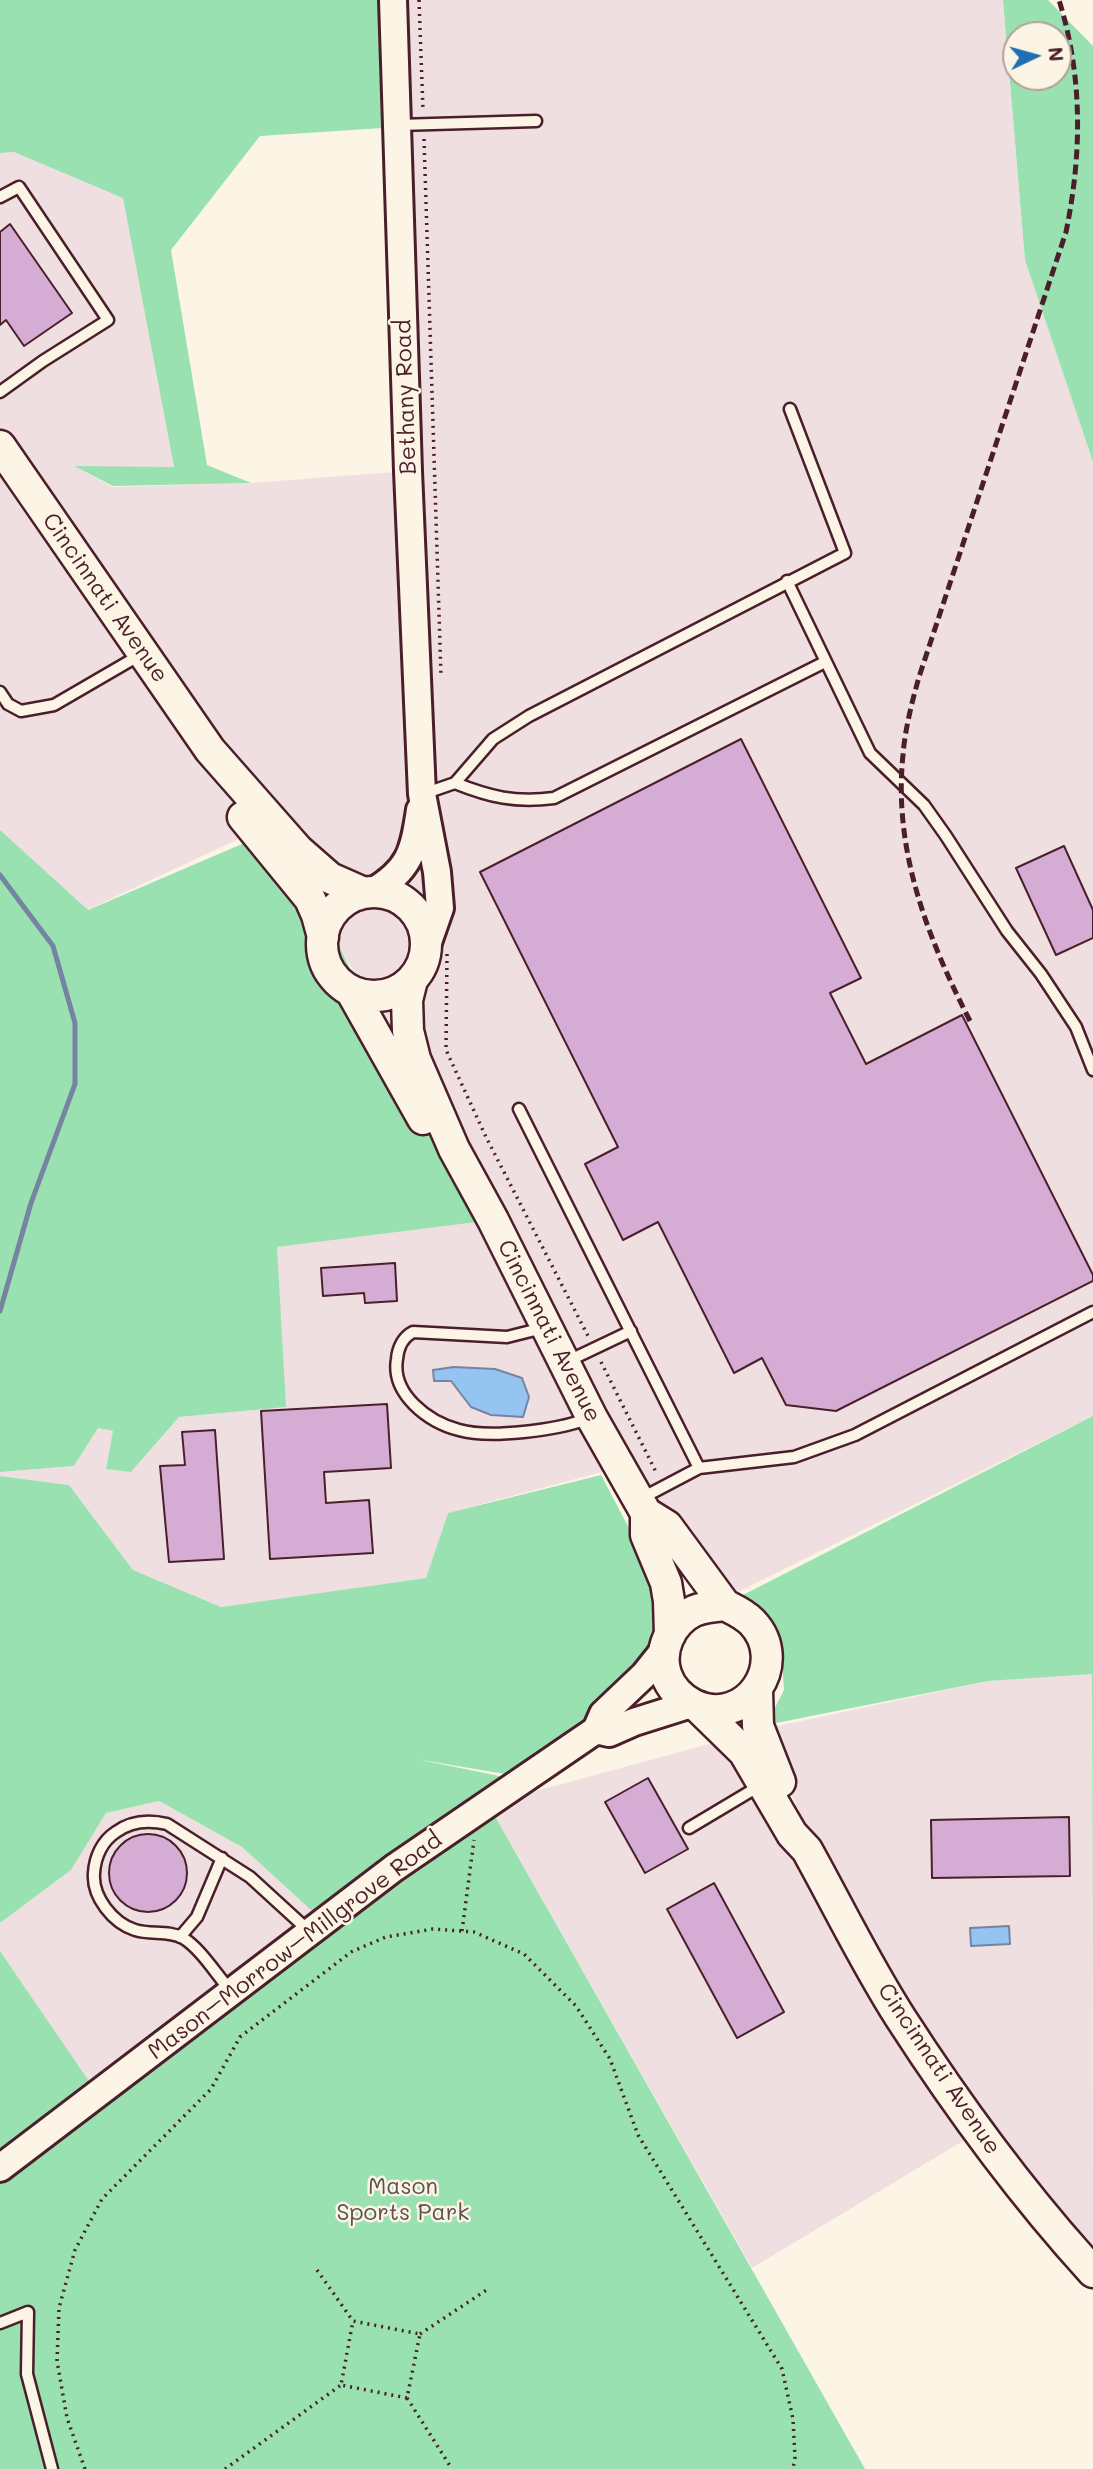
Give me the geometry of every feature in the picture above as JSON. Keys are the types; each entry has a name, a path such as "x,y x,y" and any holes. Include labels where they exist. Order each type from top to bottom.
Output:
{"main road":[{"name":"Bethany Road","path":"393,0 410,124 408,471 422,794 437,872 440,908 437,946"},
{"name":"Cincinnati Avenue","path":"0,446 210,750 298,850 330,878 368,892"},
{"name":"Cincinnati Avenue","path":"210,750 210,766 244,818 310,899 323,937"},
{"name":"Bethany Road","path":"368,892 392,880 408,861 416,837 422,794"},
{"path":"368,892 388,894 404,901 416,912 437,946 412,980 401,990 384,996 366,996 351,991 335,979 326,964 322,947 330,915 341,903 368,892"},
{"name":"Cincinnati Avenue","path":"412,980 407,1000 408,1031 415,1059 454,1149 592,1418 725,1605"},
{"name":"Cincinnati Avenue","path":"351,991 423,1120 454,1149"},
{"name":"Cincinnati Avenue","path":"650,1500 646,1535 666,1583 669,1601 667,1642"},
{"path":"725,1605 751,1621 764,1642 766,1667 757,1690 748,1699 725,1709 713,1710 694,1705 671,1686 666,1675 667,1642 683,1618 693,1611 725,1605"},
{"name":"Mason–Morrow–Millgrove Road","path":"0,2168 394,1868 596,1730 603,1714 644,1675 667,1642"},
{"name":"Cincinnati Avenue","path":"757,1690 758,1726 772,1766 803,1828 807,1850"},
{"name":"Cincinnati Avenue","path":"694,1705 744,1752 792,1834 807,1850 899,2015 962,2110 1093,2272"},
{"name":"Mason–Morrow–Millgrove Road","path":"596,1730 609,1733 634,1722 694,1705"}],"lane":[{"path":"410,124 536,121"},
{"path":"0,197 19,187 108,320 0,392"},
{"path":"422,794 455,783 493,739 529,716 845,553 790,409"},
{"path":"787,581 870,753 924,805 946,836 1007,931 1041,974 1076,1027 1093,1070"},
{"path":"0,692 8,704 21,711 54,705 143,653"},
{"path":"455,783 489,797 528,802 554,798 825,662"},
{"path":"519,1109 699,1468"},
{"path":"650,1500 699,1468 794,1457 855,1435 1093,1312"},
{"path":"546,1326 507,1338 413,1332 404,1339 398,1352 398,1381 415,1405 442,1424 460,1431 530,1432 567,1426 592,1418"},
{"path":"564,1362 631,1331"},
{"path":"689,1828 764,1783"},
{"path":"231,1991 194,1946 180,1937 136,1931 119,1922 106,1910 96,1890 93,1876 97,1857 115,1832 128,1825 154,1821 167,1824 250,1877 310,1931"},
{"path":"180,1937 197,1917 222,1858"},
{"path":"0,2323 28,2312 27,2374 52,2469"}],"path":[{"path":"419,0 410,124 442,688"},
{"path":"437,946 446,1050 486,1137 594,1349 650,1500"},
{"path":"462,1931 475,1835"},
{"path":"85,2469 66,2418 57,2361 60,2308 75,2250 102,2199 211,2090 240,2037 351,1952 386,1937 433,1929 474,1932 524,1954 576,2006 610,2059 638,2135 782,2369 793,2419 793,2469"},
{"path":"317,2270 354,2321 420,2334 488,2289"},
{"path":"225,2469 341,2385 354,2321"},
{"path":"420,2334 407,2398 452,2469"},
{"path":"341,2385 407,2398"}],"shaded area":[{"path":"394,0 1003,0 1002,91 1011,91 1025,260 1093,462 1093,1416 728,1597 654,1496 635,1464 595,1421 621,1467 448,1513 426,1578 221,1607 133,1570 69,1485 0,1476 0,1472 74,1466 98,1428 113,1431 131,1472 179,1417 285,1407 276,1247 492,1220 386,1021 262,828 87,910 0,830 0,153 14,152 123,197 174,468 76,467 113,487 251,483 408,471"},
{"path":"1092,1673 1093,2272 978,2132 752,2268 488,1804 720,1741 773,1811 794,1859 856,1942 763,1729 988,1681"},
{"path":"159,1801 242,1847 323,1921 97,2094 0,1951 0,1923 71,1870 106,1813"}],"green space":[{"path":"0,0 394,0 398,127 260,136 171,250 207,465 251,483 113,486 74,466 174,467 123,198 14,152 0,153"},
{"path":"1003,0 1048,0 1069,21 1005,21"},
{"path":"1072,25 1093,46 1093,462 1025,260 1011,91 1072,91"},
{"path":"0,830 88,910 263,835 334,930 338,944 376,1021 493,1220 277,1247 286,1407 179,1417 131,1472 106,1469 113,1431 98,1428 74,1466 0,1472"},
{"path":"1093,1416 1093,2027 1092,1674 988,1681 766,1725 784,1690 782,1661 773,1633 743,1595"},
{"name":"Mason Sports Park","path":"601,1475 651,1570 660,1605 655,1636 645,1659 588,1726 505,1774 416,1759 504,1777 488,1804 865,2469 0,2469 0,1951 97,2093 323,1921 242,1847 159,1801 106,1813 71,1870 0,1923 0,1476 69,1485 133,1570 221,1607 426,1578 448,1513"}],"water":[{"path":"454,1367 495,1369 522,1378 529,1397 523,1417 491,1415 471,1407 451,1381 434,1381 433,1370"},
{"path":"1009,1926 1010,1944 971,1946 970,1928"}],"building":[{"path":"10,224 72,313 24,346 6,320 0,325 0,232"},
{"path":"741,739 861,978 830,993 866,1064 962,1015 1093,1275 1093,1281 836,1411 786,1405 762,1358 734,1373 658,1222 623,1240 585,1164 618,1147 480,872"},
{"path":"1064,846 1093,910 1093,938 1056,955 1016,868"},
{"path":"395,1263 397,1301 365,1303 364,1293 323,1296 321,1268"},
{"path":"387,1404 391,1468 324,1472 326,1503 369,1500 373,1553 270,1559 261,1411"},
{"path":"215,1430 224,1559 169,1562 160,1466 185,1465 182,1432"},
{"path":"648,1778 688,1849 645,1873 605,1802"},
{"path":"1069,1817 1070,1876 932,1878 931,1820"},
{"path":"148,1834 163,1837 176,1845 184,1858 187,1873 184,1888 176,1901 163,1909 148,1912 133,1909 120,1901 112,1888 109,1873 112,1858 120,1845 133,1837"},
{"path":"714,1883 784,2012 737,2038 667,1909"}],"waterway":[{"path":"0,875 53,946 75,1023 75,1084 31,1203 0,1311"}],"railway":[{"path":"970,1021 940,958 917,893 903,825 903,755 907,725 919,677 1066,232 1075,174 1078,116 1072,58 1059,0"}]}
